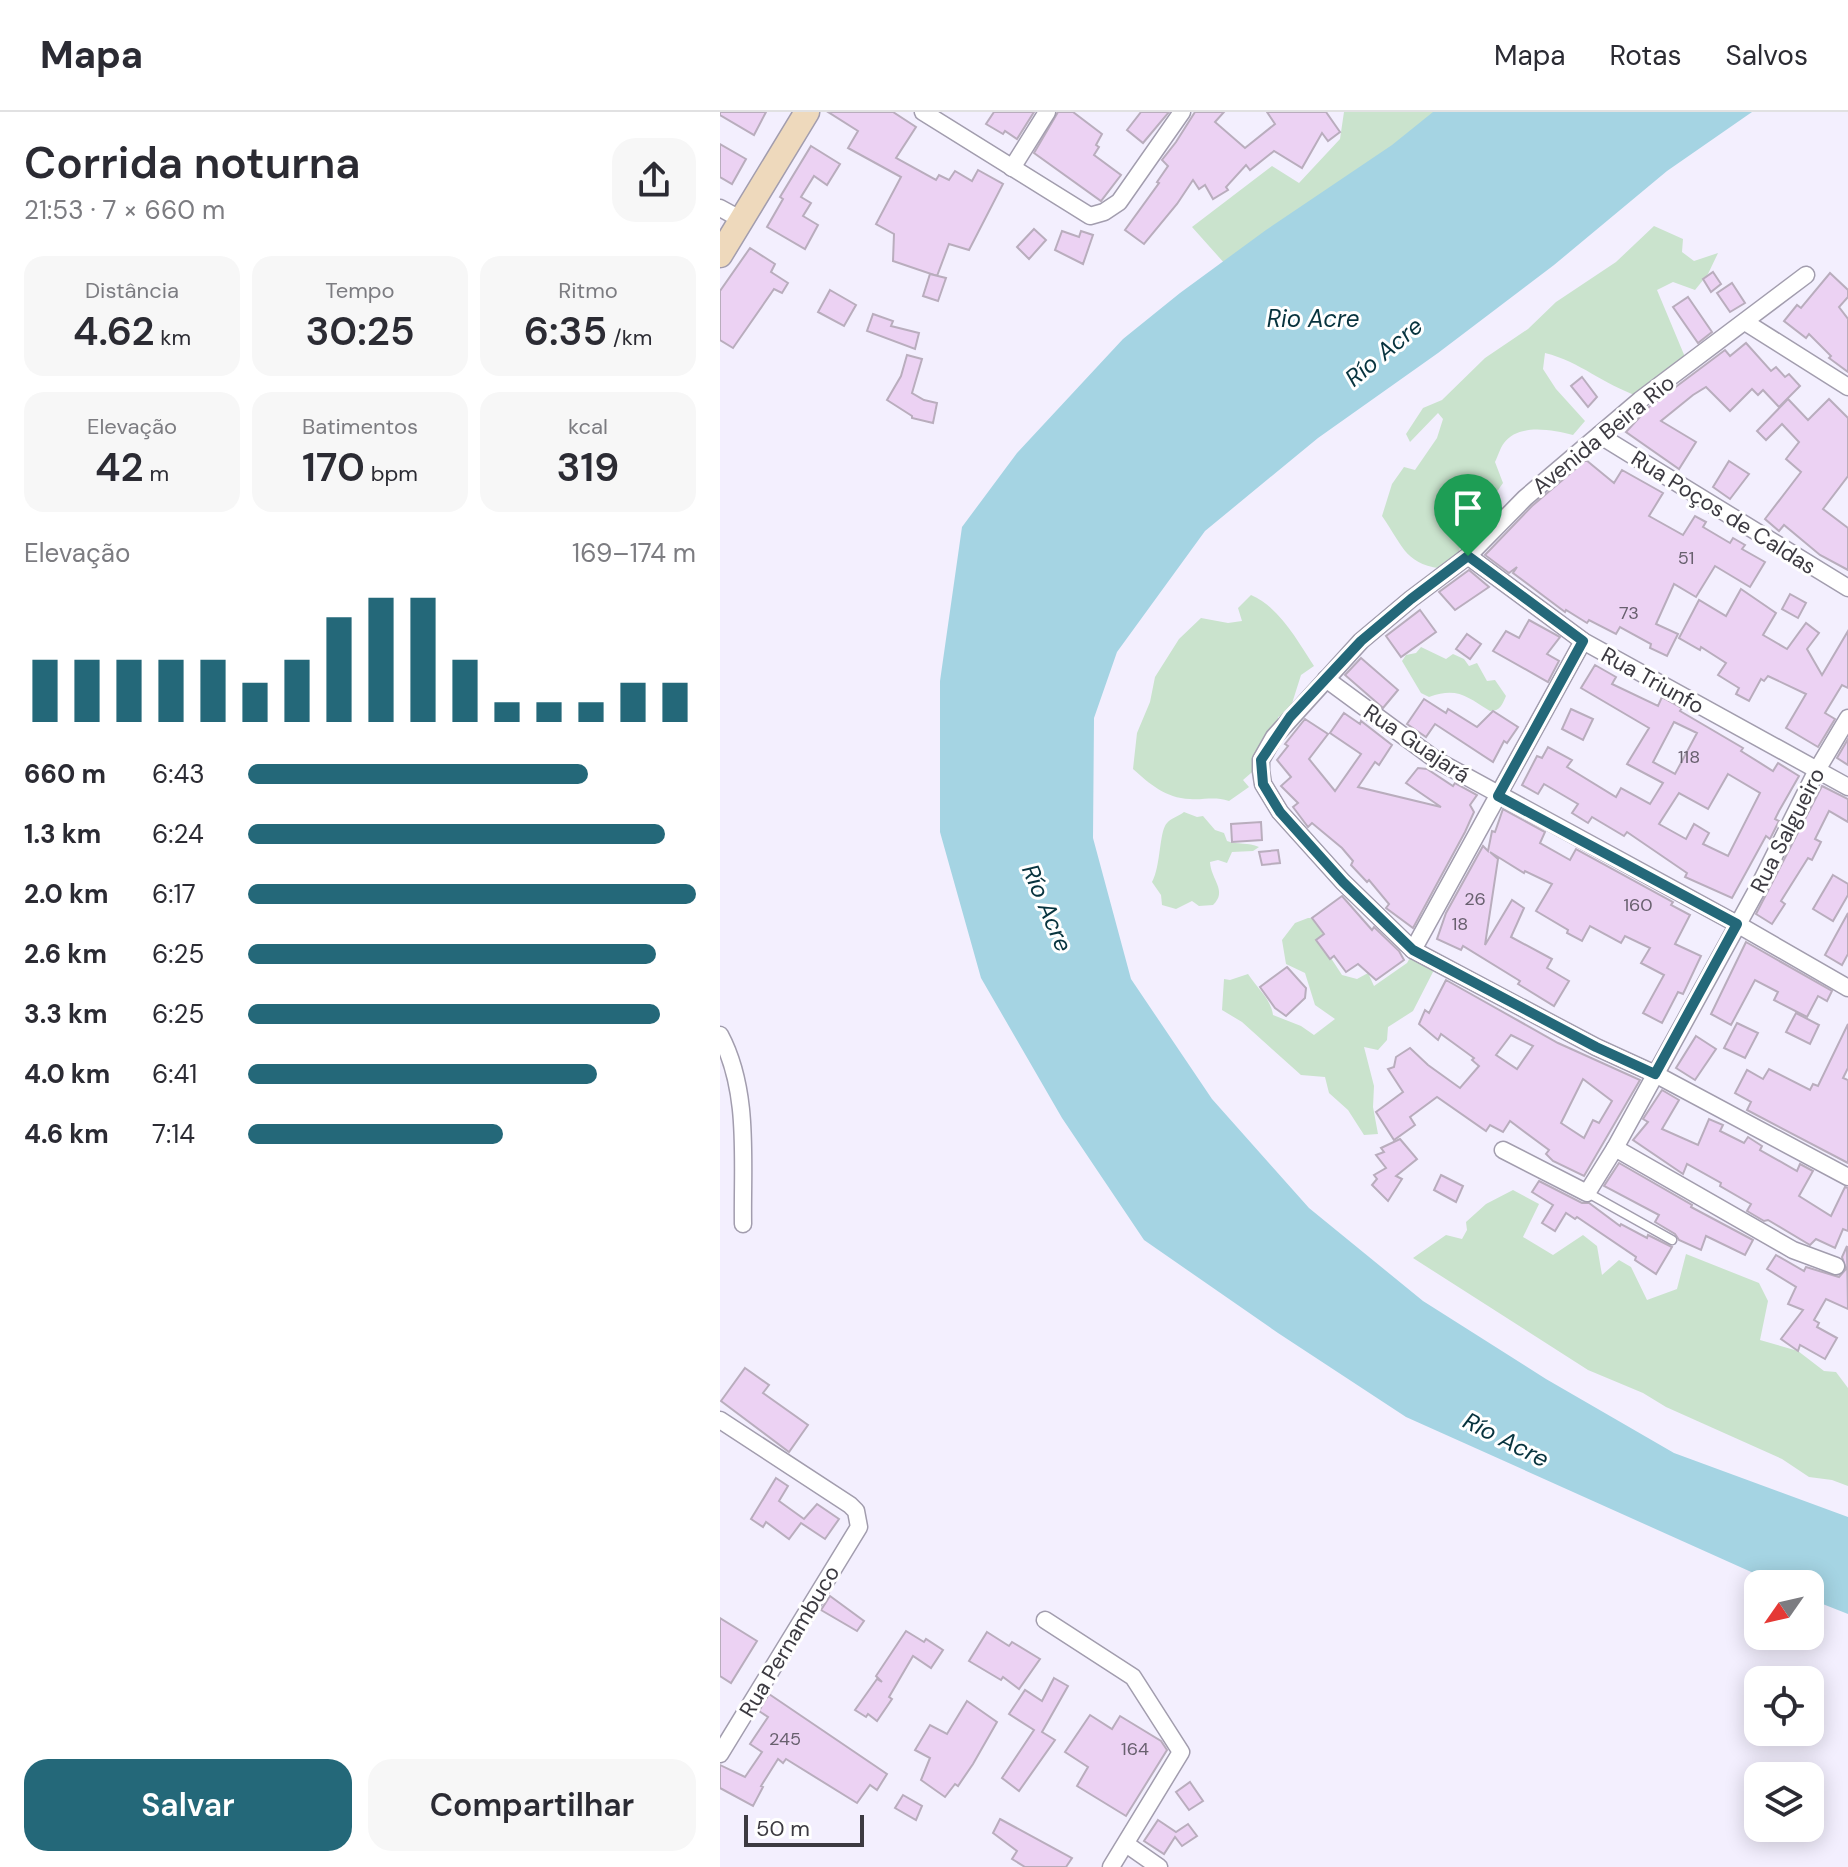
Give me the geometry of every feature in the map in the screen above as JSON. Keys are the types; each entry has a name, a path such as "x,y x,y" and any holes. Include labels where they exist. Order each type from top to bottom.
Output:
{"main road":[{"path":"720,255 807,112"}],"street":[{"path":"923,112 1090,216 1104,212 1119,202 1182,112"},
{"path":"1012,168 1047,112"},
{"path":"720,208 742,220"},
{"name":"Avenida Beira Rio","path":"1413,950 1343,882 1280,812 1263,784 1261,760 1266,751 1290,717 1361,641 1468,556 1525,498 1640,400 1806,275"},
{"path":"1745,322 1848,387"},
{"name":"Rua Poços de Caldas","path":"1599,435 1848,588"},
{"name":"Rua Triunfo","path":"1468,556 1583,641 1848,787"},
{"path":"1583,641 1413,950 1848,1177"},
{"name":"Rua Guajará","path":"1326,679 1436,760 1848,988"},
{"name":"Rua Salgueiro","path":"1587,1193 1615,1148 1777,854 1817,770 1848,718"},
{"path":"720,1035 733,1059 742,1117 743,1224"},
{"path":"1615,1148 1793,1250 1836,1266"},
{"path":"1503,1150 1587,1193"},
{"name":"Rua Pernambuco","path":"720,1420 850,1505 856,1511 859,1527 720,1754"},
{"path":"1045,1620 1133,1677 1181,1752 1111,1867"},
{"path":"1126,1844 1159,1867"}],"lane":[{"path":"1587,1193 1672,1240"}],"green space":[{"path":"1344,112 1476,112 1234,274 1192,227 1272,166 1299,183 1340,139"},
{"path":"1654,226 1683,239 1682,252 1694,261 1718,253 1708,274 1695,290 1673,282 1657,290 1685,357 1638,396 1545,353 1543,369 1556,389 1585,421 1573,435 1527,430 1510,437 1495,462 1503,483 1489,502 1473,512 1444,514 1461,544 1457,558 1447,569 1414,559 1401,546 1382,516 1392,484 1404,467 1415,470 1437,438 1443,419 1438,413 1410,442 1406,434 1423,408 1442,400 1485,358 1528,329 1556,302 1616,262"},
{"path":"1251,595 1279,616 1314,666 1301,675 1289,713 1278,717 1280,729 1259,766 1243,780 1249,787 1229,801 1181,798 1165,793 1133,769 1137,733 1150,702 1155,677 1179,639 1201,618 1228,623 1242,621 1238,608"},
{"path":"1421,647 1446,659 1453,654 1464,659 1469,666 1477,663 1487,681 1495,680 1506,696 1500,707 1490,711 1454,693 1429,697 1421,693 1402,661 1406,655 1416,653"},
{"path":"1184,812 1203,816 1215,830 1224,833 1227,841 1259,847 1253,851 1232,852 1227,863 1218,860 1210,862 1219,890 1213,905 1199,906 1192,901 1176,909 1162,905 1161,895 1152,882 1164,827"},
{"path":"1318,918 1330,931 1327,952 1342,975 1357,979 1368,973 1374,986 1407,963 1411,956 1434,970 1413,1011 1388,1027 1387,1040 1378,1050 1364,1047 1374,1086 1373,1107 1378,1134 1364,1135 1348,1110 1329,1093 1325,1077 1301,1075 1242,1022 1222,1010 1224,979 1248,974 1267,999 1273,1015 1314,1035 1335,1019 1315,1005 1305,973 1286,964 1282,940 1295,923"},
{"path":"1513,1190 1539,1204 1523,1237 1553,1255 1583,1235 1597,1246 1602,1275 1619,1260 1631,1267 1647,1300 1677,1289 1686,1254 1759,1283 1768,1301 1760,1340 1798,1351 1824,1371 1836,1372 1848,1388 1848,1486 1809,1477 1782,1459 1588,1370 1413,1258 1446,1235 1462,1239 1467,1230 1466,1222 1486,1204"}],"water":[{"name":"Rio Acre","path":"1433,112 1752,112 1667,171 1554,265 1438,353 1318,438 1205,531 1117,652 1094,718 1093,838 1131,979 1212,1099 1309,1208 1423,1301 1546,1379 1674,1453 1848,1517 1848,1614 1824,1605 1824,1570 1747,1570 1406,1417 1144,1240 1062,1118 981,978 940,832 940,681 962,527 1017,453 1123,339 1266,230 1392,145"}],"building":[{"path":"720,112 766,112 754,135 720,115"},
{"path":"828,112 893,112 916,127 896,158 936,180 939,175 949,180 955,171 972,181 978,170 1003,184 969,250 949,244 937,276 893,261 894,234 876,224 901,177 848,148 858,131"},
{"path":"994,112 1034,112 1017,139 986,124"},
{"path":"1058,112 1073,112 1102,134 1094,155 1121,175 1101,201 1034,153"},
{"path":"1141,112 1169,112 1143,143 1127,130"},
{"path":"1195,112 1224,112 1215,122 1245,148 1275,124 1267,112 1326,112 1340,132 1328,141 1322,133 1302,168 1274,151 1250,170 1246,165 1226,187 1228,190 1213,199 1205,185 1199,189 1193,180 1144,244 1125,230 1159,183 1168,166 1162,160"},
{"path":"720,144 746,159 732,184 720,177"},
{"path":"811,146 840,164 827,185 814,176 801,197 811,203 803,216 818,225 805,249 767,227 783,199 780,197"},
{"path":"1034,229 1046,240 1029,259 1017,247"},
{"path":"1062,231 1079,237 1081,231 1093,235 1083,264 1055,250"},
{"path":"750,248 775,264 771,272 788,283 782,293 774,289 733,348 720,340 720,291"},
{"path":"1713,272 1721,284 1711,292 1703,279"},
{"path":"1830,273 1848,290 1848,297 1839,307 1848,319 1848,372 1829,358 1831,356 1809,334 1806,338 1784,321 1797,305 1801,308"},
{"path":"930,274 946,278 938,301 923,296"},
{"path":"1732,283 1745,303 1730,312 1717,293"},
{"path":"830,290 856,305 844,326 818,312"},
{"path":"1688,297 1712,332 1698,343 1673,307"},
{"path":"873,314 893,321 891,326 919,333 915,349 867,331"},
{"path":"1746,343 1771,371 1776,367 1785,377 1789,374 1800,386 1779,407 1763,390 1758,395 1752,389 1730,411 1706,387 1693,395 1661,421 1696,442 1679,469 1626,432 1649,407 1725,350 1730,356"},
{"path":"907,355 922,359 912,393 937,403 933,423 912,418 887,400 901,376"},
{"path":"1582,377 1597,397 1588,407 1571,386"},
{"path":"1788,399 1808,420 1829,399 1848,418 1848,476 1823,509 1848,528 1848,570 1820,555 1784,525 1779,531 1765,519 1801,472 1786,459 1799,442 1782,424 1766,440 1757,431"},
{"path":"1586,460 1614,483 1622,470 1663,493 1649,516 1683,535 1695,516 1706,522 1703,527 1730,543 1733,538 1745,545 1742,549 1765,562 1750,587 1715,566 1696,597 1674,584 1656,624 1678,634 1667,656 1620,627 1616,634 1565,612 1513,573 1517,567 1509,573 1485,555 1532,506"},
{"path":"1729,461 1749,474 1730,499 1713,487"},
{"path":"1469,570 1489,587 1455,610 1439,592"},
{"path":"1741,589 1776,613 1763,635 1787,649 1806,623 1819,633 1807,649 1822,675 1848,631 1848,688 1842,685 1825,713 1835,719 1818,747 1786,728 1806,694 1768,676 1764,681 1761,679 1749,701 1736,694 1739,688 1718,675 1726,663 1679,638 1699,600 1726,616"},
{"path":"1790,594 1806,603 1798,618 1782,609"},
{"path":"1420,610 1436,632 1401,657 1386,636"},
{"path":"1529,620 1560,637 1547,654 1559,661 1548,682 1493,651 1506,631 1519,638"},
{"path":"1467,634 1481,644 1470,659 1456,649"},
{"path":"1361,658 1398,690 1383,708 1345,675"},
{"path":"1595,665 1616,677 1612,684 1658,706 1662,697 1743,748 1741,751 1773,771 1778,763 1799,776 1775,819 1779,821 1770,839 1766,836 1732,898 1685,877 1687,873 1627,832 1624,836 1592,817 1588,823 1572,813 1578,804 1544,784 1538,794 1522,785 1537,756 1542,758 1548,747 1572,760 1567,767 1616,797 1621,788 1650,804 1663,783 1627,764 1649,728 1581,688","holes":["1674,722 1697,733 1675,774 1653,762","1728,774 1760,793 1728,856 1703,844 1709,833 1694,824 1686,839 1659,824 1679,793 1708,809"]},
{"path":"1424,699 1477,727 1493,711 1518,727 1507,743 1504,741 1493,762 1435,724 1426,737 1407,724"},
{"path":"1571,709 1593,719 1583,740 1562,729"},
{"path":"1344,713 1360,724 1361,721 1392,745 1379,765 1375,762 1358,787 1441,807 1406,783 1418,768 1427,769 1453,786 1455,783 1477,795 1470,805 1474,812 1465,832 1413,928 1386,908 1389,904 1369,880 1367,882 1351,865 1353,861 1342,848 1312,823 1308,827 1293,807 1298,803 1281,786 1291,777 1277,760 1288,746 1285,744 1305,719 1328,734 1309,759 1335,791 1361,754 1330,733"},
{"path":"1848,739 1848,765 1837,758"},
{"path":"1822,786 1848,799 1848,822 1829,811 1815,839 1821,842 1812,860 1808,858 1781,901 1785,904 1772,924 1756,914"},
{"path":"1503,809 1545,832 1540,843 1570,860 1576,849 1673,902 1671,905 1690,915 1675,944 1701,956 1683,994 1678,992 1662,1023 1643,1013 1664,975 1641,963 1650,948 1625,936 1621,943 1590,926 1582,941 1567,933 1568,930 1536,911 1552,884 1524,873 1490,852 1498,859 1485,945 1512,900 1524,908 1511,937 1552,959 1547,968 1569,981 1554,1006 1463,946 1461,950 1437,939 1446,913 1483,846 1488,851 1492,831 1495,832"},
{"path":"1261,822 1262,840 1232,842 1231,824"},
{"path":"1278,850 1280,863 1262,865 1259,852"},
{"path":"1833,875 1848,884 1848,895 1833,921 1813,909"},
{"path":"1342,896 1372,930 1374,927 1399,951 1404,960 1376,980 1358,964 1346,972 1334,956 1330,959 1316,940 1324,934 1312,918"},
{"path":"1848,913 1848,954 1842,965 1825,955"},
{"path":"1746,942 1832,991 1827,1001 1818,996 1807,1017 1774,1000 1778,992 1755,980 1731,1025 1711,1014"},
{"path":"1287,967 1306,988 1305,998 1286,1016 1275,1008 1260,987"},
{"path":"1446,980 1558,1043 1640,1080 1584,1176 1553,1161 1546,1154 1549,1150 1510,1121 1503,1132 1490,1125 1486,1131 1437,1097 1410,1117 1415,1125 1394,1140 1376,1112 1403,1092 1388,1069 1394,1067 1396,1057 1410,1048 1460,1088 1479,1066 1472,1060 1474,1058 1441,1034 1438,1040 1419,1024 1425,1010 1429,1013","holes":["1511,1035 1533,1046 1517,1069 1496,1055","1583,1079 1612,1101 1599,1123 1593,1120 1584,1138 1561,1123"]},
{"path":"1796,1013 1819,1025 1810,1044 1786,1032"},
{"path":"1737,1023 1758,1033 1745,1058 1724,1048"},
{"path":"1848,1024 1848,1068 1843,1078 1848,1080 1848,1163 1747,1110 1751,1102 1735,1093 1747,1070 1763,1079 1769,1069 1810,1090 1813,1084 1818,1086"},
{"path":"1696,1036 1716,1049 1695,1080 1676,1068"},
{"path":"1662,1090 1679,1100 1662,1129 1698,1145 1709,1119 1723,1125 1720,1131 1744,1143 1748,1137 1762,1146 1760,1150 1797,1171 1800,1164 1813,1171 1799,1196 1831,1216 1845,1187 1848,1188 1848,1231 1843,1229 1835,1248 1816,1239 1810,1245 1768,1220 1764,1221 1747,1211 1751,1204 1720,1186 1721,1183 1687,1164 1683,1174 1633,1140 1648,1122 1643,1119"},
{"path":"1400,1139 1417,1159 1396,1176 1402,1179 1388,1201 1372,1185 1377,1179 1374,1175 1386,1168 1376,1155 1384,1152 1381,1148"},
{"path":"1619,1163 1753,1240 1745,1255 1706,1236 1701,1250 1679,1240 1655,1222 1659,1215 1604,1186"},
{"path":"1441,1175 1463,1186 1456,1202 1434,1190"},
{"path":"1539,1181 1582,1203 1589,1203 1620,1226 1672,1247 1656,1274 1577,1217 1575,1219 1566,1213 1555,1231 1542,1223 1553,1205 1532,1192"},
{"path":"1847,1246 1848,1309 1826,1299 1814,1320 1819,1323 1817,1327 1837,1338 1825,1359 1800,1345 1798,1351 1781,1339 1803,1310 1788,1304 1796,1287 1767,1269 1776,1255 1804,1271 1806,1267 1839,1277 1846,1269 1842,1257"},
{"path":"745,1368 769,1385 763,1393 808,1425 789,1452 721,1401"},
{"path":"776,1478 788,1486 779,1501 804,1519 817,1504 839,1519 825,1539 801,1523 789,1539 766,1522 763,1527 751,1519"},
{"path":"830,1596 864,1621 857,1631 821,1610"},
{"path":"720,1618 757,1641 731,1683 720,1676"},
{"path":"906,1631 943,1650 931,1668 913,1656 889,1697 892,1699 877,1721 868,1714 866,1717 855,1710 877,1679 882,1682 876,1676"},
{"path":"987,1632 1009,1646 1012,1642 1040,1659 1019,1689 1003,1677 1001,1680 969,1661"},
{"path":"1054,1678 1068,1686 1042,1732 1055,1740 1019,1791 1002,1778 1034,1730 1009,1714 1025,1690 1042,1701"},
{"path":"769,1694 887,1774 877,1790 870,1785 857,1803 786,1759 783,1763 778,1759 753,1806 720,1788 720,1765 745,1777 762,1752 750,1744 768,1717 759,1711"},
{"path":"967,1701 997,1722 958,1786 955,1784 945,1797 921,1780 930,1758 915,1750 930,1725 947,1734"},
{"path":"1090,1715 1112,1729 1120,1716 1161,1741 1167,1750 1126,1816 1077,1786 1088,1767 1065,1752"},
{"path":"1190,1782 1203,1801 1189,1810 1176,1792"},
{"path":"903,1795 922,1806 916,1820 895,1808"},
{"path":"1000,1819 1072,1858 1066,1867 1025,1867 1012,1859 1017,1851 993,1833"},
{"path":"1158,1820 1176,1832 1188,1824 1197,1836 1182,1846 1175,1837 1164,1854 1144,1841"}],"route":[{"path":"1468,556 1583,641 1498,796 1737,924 1655,1074 1596,1047 1413,950 1343,882 1280,812 1263,784 1261,760 1290,717 1361,641 1468,556"}],"water label":[{"name":"Río Acre","path":"1384,352"},
{"name":"Río Acre","path":"1047,908"},
{"name":"Río Acre","path":"1506,1440"}]}
